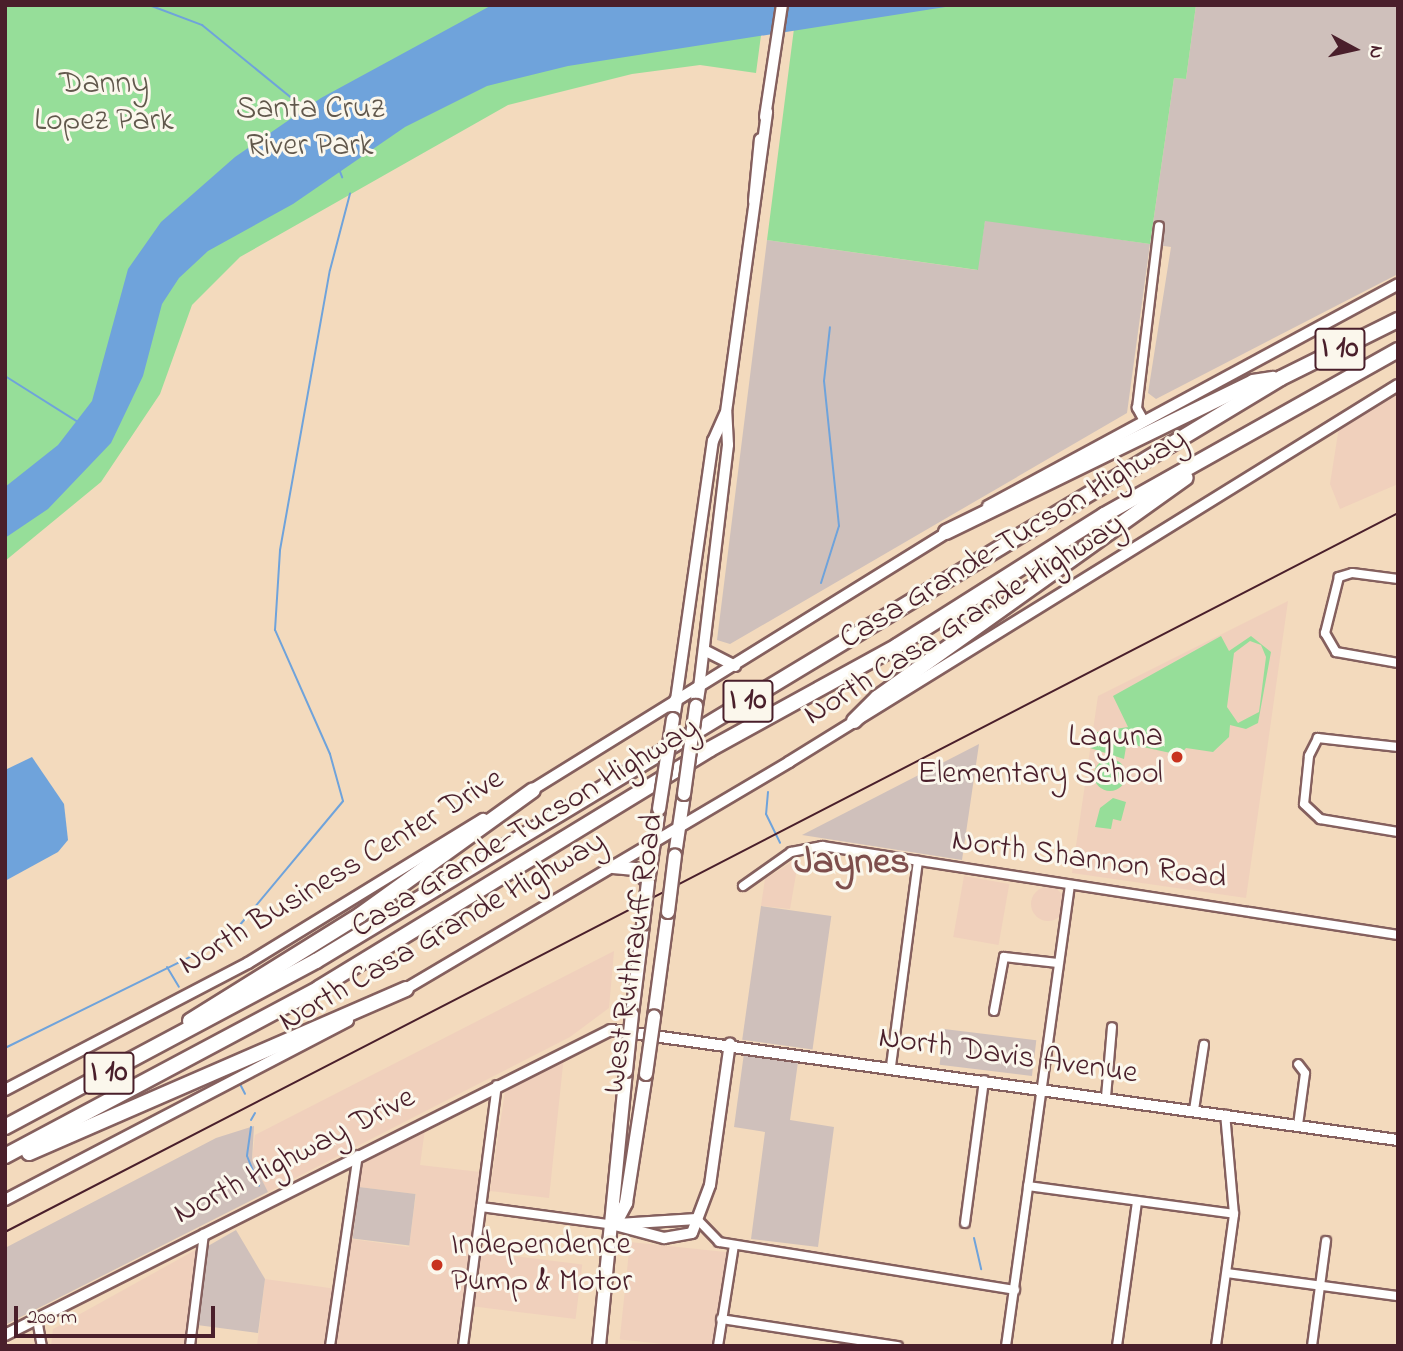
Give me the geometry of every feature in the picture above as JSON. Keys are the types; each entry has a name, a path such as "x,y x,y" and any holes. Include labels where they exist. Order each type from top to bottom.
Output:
{"highway":[{"name":"Casa Grande-Tucson Highway","path":"5,1126 316,961 1281,378 1398,320"},
{"name":"Casa Grande-Tucson Highway","path":"5,1156 319,988 1232,442 1398,350"},
{"path":"946,532 1253,383 1281,378"},
{"path":"854,721 877,698 1232,442"},
{"path":"97,1079 360,915 533,790"},
{"path":"5,1164 405,989"}],"main road":[{"path":"699,688 729,444 726,412 782,5"},
{"path":"699,688 946,532 1143,419 1398,284"},
{"name":"North Casa Grande Highway","path":"5,1200 405,989 679,828 1398,384"},
{"path":"676,700 713,441 726,412"},
{"path":"704,650 735,666"},
{"name":"North Business Center Drive","path":"5,1090 248,963 699,688"},
{"name":"West Ruthrauff Road","path":"615,1225 626,1203 699,688"},
{"name":"West Ruthrauff Road","path":"599,1346 615,1225 626,1071 647,877 676,700"},
{"path":"613,867 647,877"},
{"name":"North Davis Avenue","path":"611,1030 730,1043 1398,1140"},
{"name":"North Highway Drive","path":"5,1335 497,1082 611,1030"},
{"path":"615,1225 696,1219 710,1185 730,1043"}],"street":[{"path":"1143,419 1137,408 1159,226"},
{"path":"1398,579 1352,573 1339,577 1325,634 1336,653 1398,663"},
{"path":"1398,747 1318,738 1309,756 1304,804 1320,819 1398,832"},
{"name":"North Shannon Road","path":"743,886 752,874 805,847 918,861 1398,935"},
{"path":"891,1066 918,861"},
{"path":"1006,1346 1070,885"},
{"path":"994,1011 1004,957 1058,963"},
{"path":"1106,1097 1112,1027"},
{"path":"1194,1110 1203,1045"},
{"path":"1298,1064 1305,1073 1298,1125"},
{"path":"965,1223 984,1080"},
{"path":"463,1346 497,1082"},
{"path":"1216,1346 1234,1214 1225,1114"},
{"path":"330,1346 358,1153"},
{"path":"1028,1186 1234,1214"},
{"path":"1117,1346 1137,1202"},
{"path":"481,1207 615,1225"},
{"path":"696,1219 708,1237 734,1245 1015,1290"},
{"path":"190,1346 204,1234"},
{"path":"1312,1346 1326,1241"},
{"path":"718,1346 734,1245"},
{"path":"1227,1273 1398,1296"},
{"path":"37,1319 42,1346"},
{"path":"721,1319 898,1346"}],"shaded area":[{"path":"1196,5 1398,5 1398,274 1156,399 1148,393 1171,247 1150,244 1174,78 1186,79"},
{"path":"985,220 1150,244 1127,413 730,644 717,640 767,240 977,270"},
{"path":"1398,394 1398,484 1340,509 1330,484 1339,427"},
{"name":"Laguna Elementary School","path":"1288,601 1246,898 1072,873 1098,696"},
{"path":"979,744 962,860 802,835"},
{"path":"799,857 790,909 761,906 765,879"},
{"path":"964,876 1009,884 999,945 953,937"},
{"path":"1048,887 1060,892 1065,904 1060,916 1048,921 1036,916 1031,904 1036,892"},
{"path":"761,906 831,916 813,1050 742,1040"},
{"path":"614,951 609,1008 570,1037 268,1192 252,1160 255,1135"},
{"path":"944,1029 1036,1040 1032,1076 940,1065"},
{"path":"744,1053 798,1062 790,1120 834,1127 818,1247 751,1239 765,1132 734,1127"},
{"path":"564,1055 549,1198 490,1191 506,1085"},
{"path":"254,1126 252,1160 268,1192 5,1325 5,1248 216,1138"},
{"path":"425,1129 420,1165 480,1172 456,1346 257,1346 265,1279 344,1290 352,1239 409,1247 416,1194 359,1187 361,1165"},
{"path":"359,1187 416,1194 409,1246 353,1239"},
{"path":"236,1230 265,1279 258,1333 197,1325 208,1246"},
{"path":"630,1242 728,1252 719,1346 682,1346 620,1339"},
{"path":"199,1248 185,1346 51,1346 53,1329"},
{"path":"481,1252 582,1264 576,1319 474,1307"}],"green space":[{"name":"Santa Cruz River Park","path":"5,5 765,5 756,73 700,65 632,74 508,105 240,257 192,305 160,394 101,482 5,561"},
{"path":"797,5 1196,5 1186,79 1174,78 1150,244 985,221 978,270 767,240"},
{"path":"1221,636 1229,651 1251,636 1271,652 1258,723 1246,729 1230,725 1229,737 1213,752 1186,748 1180,755 1138,746 1129,729 1124,759 1090,748 1097,732 1128,727 1113,696","holes":["1250,641 1261,645 1266,657 1259,712 1238,723 1227,707 1234,653"]},
{"path":"1110,759 1121,764 1126,775 1121,786 1110,791 1099,786 1094,775 1099,764"},
{"path":"1113,798 1126,802 1121,821 1113,819 1111,829 1095,827 1100,808"}],"water":[{"path":"492,5 958,5 568,66 487,86 405,127 293,204 208,251 179,278 162,304 143,376 111,443 48,509 5,538 5,487 58,445 92,401 128,269 161,222 235,157 321,98"},
{"path":"32,757 64,804 68,840 58,852 5,881 5,770"}],"waterway":[{"path":"149,5 202,25 305,109"},
{"path":"339,169 342,177"},
{"path":"5,1048 229,938 343,801 330,754 275,630 280,550 330,270 350,194"},
{"path":"821,583 839,526 824,381 830,327"},
{"path":"5,376 78,422"},
{"path":"768,792 766,814 780,843"},
{"path":"167,967 179,987"},
{"path":"240,1084 245,1094"},
{"path":"251,1120 255,1113"},
{"path":"251,1127 247,1156 259,1186"},
{"path":"974,1238 981,1269"}],"railway":[{"path":"5,1232 1398,513"}],"place":[{"name":"Laguna Elementary School","path":"1177,757"},
{"name":"Independence Pump & Motor","path":"437,1265"}],"district":[{"name":"Jaynes","path":"852,864"}],"park label":[{"name":"Danny Lopez Park","path":"104,104"}]}
